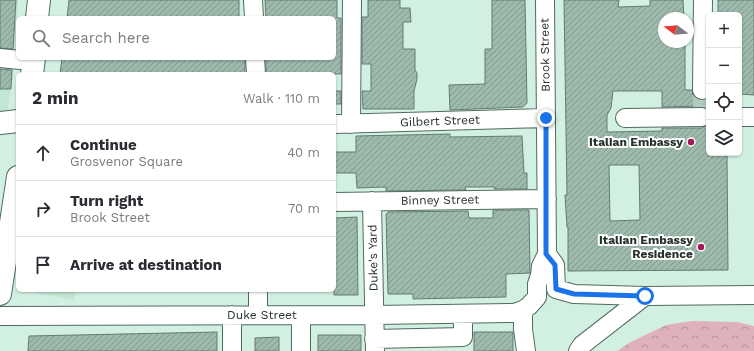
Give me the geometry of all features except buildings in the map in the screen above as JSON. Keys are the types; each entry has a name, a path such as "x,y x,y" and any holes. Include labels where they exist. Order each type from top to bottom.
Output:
{"main road":[{"path":"37,16 39,0"},
{"path":"0,123 16,121"},
{"path":"0,294 16,212"}],"street":[{"path":"253,0 254,16"},
{"path":"342,124 352,0"},
{"name":"Brook Street","path":"536,297 541,266 546,254 547,199 545,0"},
{"path":"702,90 703,0"},
{"path":"0,58 29,64"},
{"path":"255,60 256,72"},
{"path":"625,118 704,114"},
{"path":"742,117 754,117"},
{"name":"Gilbert Street","path":"342,124 546,118"},
{"name":"Binney Street","path":"336,202 547,199"},
{"name":"Duke's Yard","path":"372,201 375,345"},
{"name":"Brook Street","path":"546,254 555,265 556,289"},
{"path":"526,351 523,330 523,310 529,306 536,297 545,296 556,289 574,294 645,296 754,295"},
{"path":"258,292 258,315"},
{"path":"578,351 582,345 645,296"},
{"name":"Duke Street","path":"0,316 463,314 514,313 523,310"},
{"path":"375,345 463,337 463,314"},
{"path":"232,315 232,351"},
{"path":"300,315 301,351"}],"shaded area":[{"path":"0,0 18,0 17,16 16,16 15,62 7,115 0,115"},
{"path":"36,292 76,292 74,300"}],"green space":[{"path":"692,321 737,322 754,326 754,351 617,351 629,343 666,325"}],"tunnel":[{"path":"702,90 702,108"}],"place":[{"name":"Italian Embassy","path":"691,142"},
{"name":"Italian Embassy Residence","path":"701,247"}],"route":[{"path":"546,118 546,254 555,265 556,289 574,294 645,296"}]}
